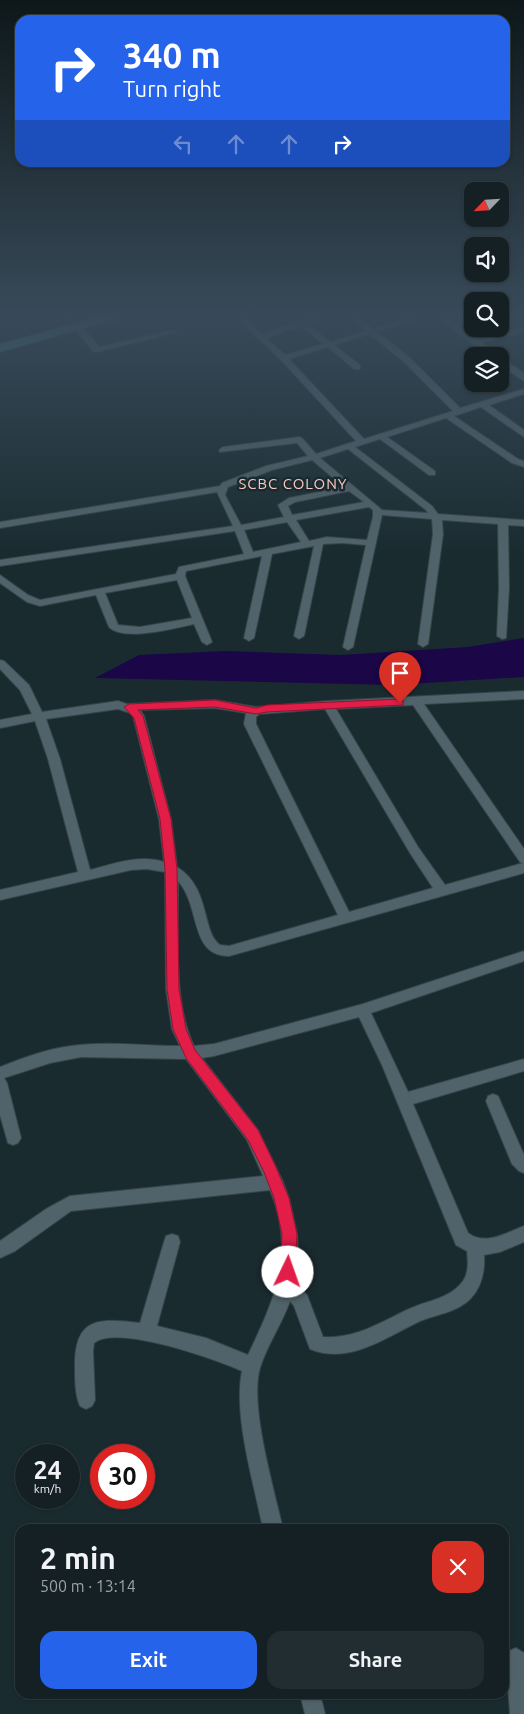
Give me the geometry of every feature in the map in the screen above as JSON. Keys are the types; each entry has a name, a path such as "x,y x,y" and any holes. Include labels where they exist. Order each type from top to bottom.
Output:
{"street":[{"path":"318,395 362,442"},
{"path":"442,395 458,411"},
{"path":"0,525 222,488 269,468 314,457 510,395"},
{"path":"481,403 524,434"},
{"path":"447,415 523,465"},
{"path":"381,436 432,473"},
{"path":"223,450 297,440 301,441 314,457 378,512 524,523"},
{"path":"349,446 417,498 438,520 438,534 423,644"},
{"path":"222,488 221,495 250,556"},
{"path":"307,544 283,508 285,503 350,488"},
{"path":"0,564 238,528 370,504"},
{"path":"348,647 378,512"},
{"path":"502,636 504,588 503,521"},
{"path":"206,642 180,576 180,570 184,567 319,542 343,540 371,544"},
{"path":"299,636 319,542"},
{"path":"249,638 267,553"},
{"path":"0,578 33,603 44,603 180,576"},
{"path":"100,592 114,627 118,631 131,632 198,620"},
{"path":"0,663 25,688 39,716 54,759 85,876"},
{"path":"0,724 39,716 118,705 129,707 215,704 256,711 328,705 417,702 524,695"},
{"path":"417,702 524,859"},
{"path":"328,705 414,850 442,891"},
{"path":"129,707 138,716 165,819 171,869 175,1009 179,1029 191,1054 253,1135 281,1198 289,1234 290,1258 286,1286 279,1308 252,1366 248,1386 249,1407 259,1469 272,1524"},
{"path":"256,711 250,715 250,724 345,917"},
{"path":"0,895 146,863 171,869 182,876 192,888 200,907 206,935 213,947 218,950 240,949 345,917 524,868"},
{"path":"0,1073 42,1059 80,1051 191,1054 240,1044 362,1010 524,956"},
{"path":"362,1010 404,1100 462,1239 475,1247 489,1247 524,1234"},
{"path":"404,1100 524,1065"},
{"path":"0,1083 13,1138"},
{"path":"493,1101 517,1159 524,1166"},
{"path":"0,1250 22,1237 58,1209 70,1204 275,1182"},
{"path":"146,1334 172,1242"},
{"path":"286,1286 301,1300 316,1343 321,1347 337,1346 392,1328 406,1319 440,1307 458,1298 473,1281 477,1267 475,1247"},
{"path":"86,1400 85,1348 87,1338 91,1333 110,1329 170,1337 207,1348 252,1366"},
{"path":"516,1658 520,1714"},
{"path":"311,1699 315,1714"}],"shaded area":[{"path":"524,638 524,677 392,685 95,678 139,655 224,651 341,655 468,647"}],"district":[{"name":"SCBC COLONY","path":"293,483"}],"route":[{"path":"288,1272 290,1258 289,1234 281,1198 270,1170 253,1135 191,1054 179,1029 173,989 171,869 165,819 138,716 129,707 215,704 256,711 328,705 400,703"}]}
